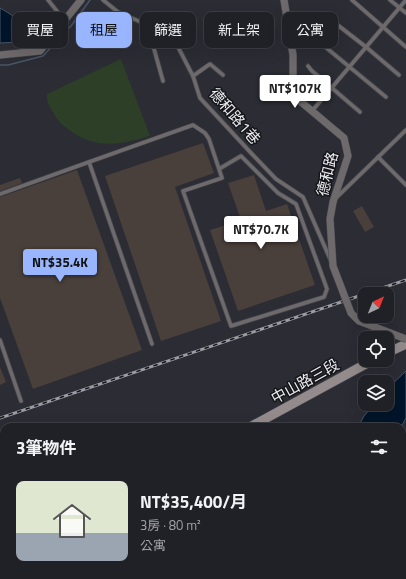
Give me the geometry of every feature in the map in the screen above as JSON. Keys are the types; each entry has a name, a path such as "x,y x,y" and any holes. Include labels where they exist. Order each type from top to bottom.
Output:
{"street":[{"path":"68,17 81,0"},
{"name":"德和路","path":"284,0 294,55 293,90 300,101 344,138 348,156 333,202 330,219 333,266 351,313 359,321 406,339"},
{"path":"0,55 40,51 42,48"},
{"path":"394,350 406,344"},
{"name":"中山路三段","path":"261,423 361,367"}],"lane":[{"path":"48,0 58,12"},
{"name":"德和路1巷","path":"103,0 118,12 140,21"},
{"path":"352,0 406,47"},
{"path":"390,0 406,13"},
{"path":"312,111 406,0"},
{"path":"338,25 399,75"},
{"path":"154,48 163,81"},
{"name":"德和路1巷","path":"179,48 193,76 200,98 205,104 276,179 303,197 333,266"},
{"path":"326,48 386,96"},
{"path":"193,76 210,64 223,75"},
{"path":"308,66 360,112"},
{"path":"0,194 193,126 205,133 210,139 219,169 222,178 183,191 231,326 324,297 327,289 296,204 278,193 241,156 219,169"},
{"path":"333,202 406,130"},
{"path":"378,157 406,185"},
{"path":"89,162 152,344"},
{"path":"0,340 21,401"}],"green space":[{"path":"121,59 150,136 128,142 108,144 98,143 78,136 62,124 57,118 47,100 47,94"}],"water":[{"path":"0,8 12,16 12,42 0,43"},
{"path":"406,371 406,418 403,423 360,423 368,411 394,411 394,382"}],"building":[{"path":"203,143 214,173 175,187 221,321 161,341 105,176"},
{"path":"77,170 142,350 33,389 0,298 0,197"},
{"path":"254,175 266,211 287,204 315,285 238,311 210,230 241,220 228,183"},
{"path":"20,178 22,183 0,191 0,185"},
{"path":"362,206 374,227 365,232 353,211"},
{"path":"0,367 6,382 0,385"}],"waterway":[{"path":"0,65 8,65 43,56 71,26 90,0"}],"railway":[{"path":"0,418 406,280"}]}
